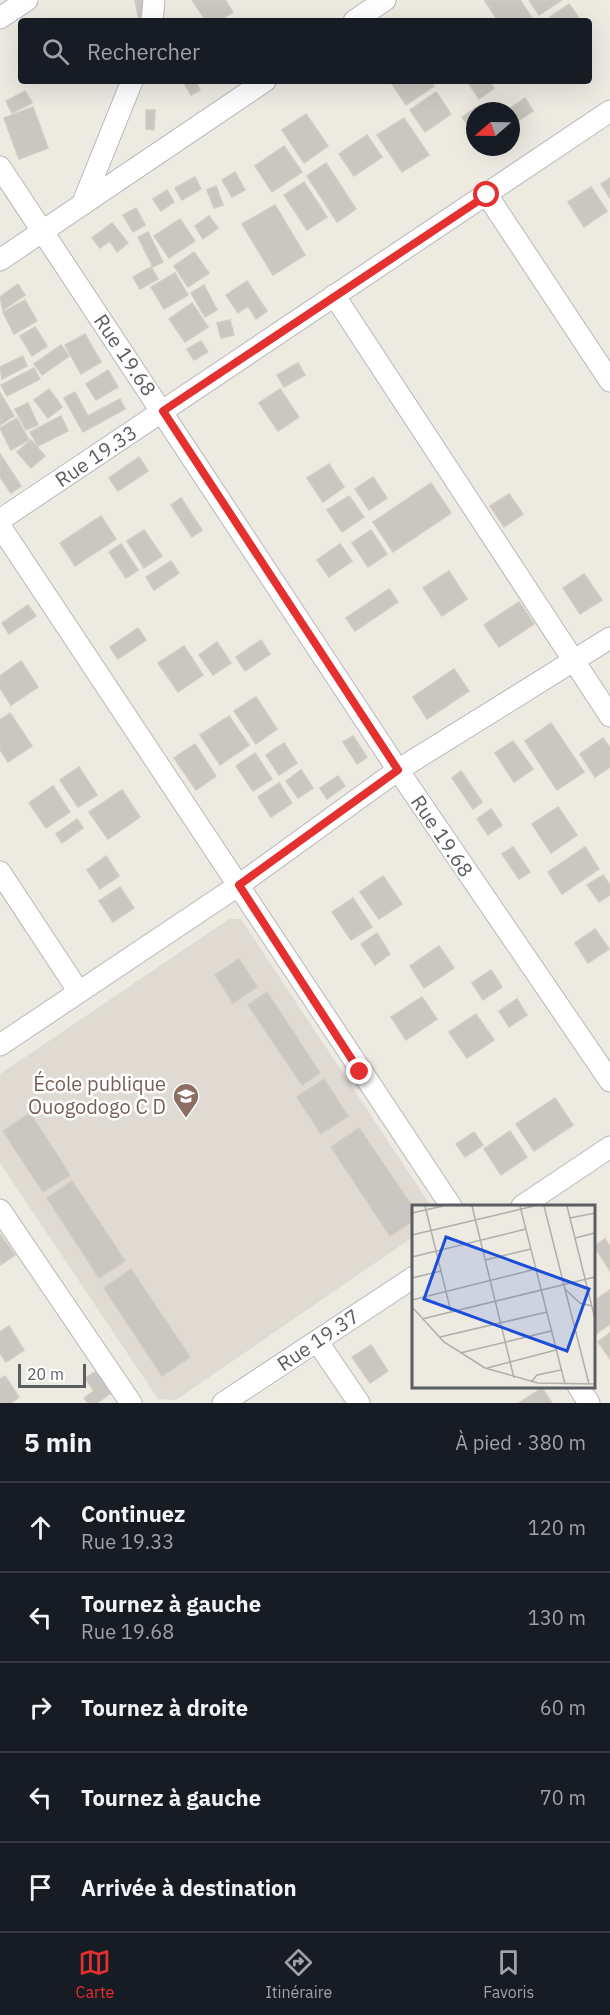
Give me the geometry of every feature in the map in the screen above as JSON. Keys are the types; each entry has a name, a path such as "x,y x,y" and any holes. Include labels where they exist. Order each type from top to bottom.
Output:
{"street":[{"path":"0,18 27,0"},
{"path":"152,18 154,0"},
{"path":"358,18 385,0"},
{"path":"82,205 131,84"},
{"path":"0,260 261,84"},
{"name":"Rue 19.33","path":"0,520 610,111"},
{"name":"Rue 19.68","path":"0,168 163,411 398,770 610,1081"},
{"path":"487,195 610,381"},
{"path":"334,295 610,716"},
{"path":"0,526 450,1205"},
{"path":"0,1045 239,885 398,770 610,638"},
{"path":"0,872 79,992"},
{"path":"523,1205 610,1147"},
{"path":"0,1210 131,1403"},
{"name":"Rue 19.37","path":"223,1403 412,1278"},
{"path":"317,1341 359,1403"},
{"path":"579,1388 589,1403"}],"shaded area":[{"name":"École publique Ouogodogo C D","path":"229,919 241,919 430,1205 412,1205 412,1238 176,1400 158,1399 0,1163 0,1074"}],"building":[{"path":"135,0 145,0 148,18 138,18"},
{"path":"192,0 225,0 233,12 224,18 204,18"},
{"path":"520,0 532,18 496,18 485,1"},
{"path":"529,0 562,0 539,15"},
{"path":"569,4 579,18 549,18"},
{"path":"185,84 197,84 200,90 191,95"},
{"path":"392,84 432,84 434,86 406,105"},
{"path":"469,84 491,84 494,88 479,99"},
{"path":"25,91 32,103 12,113 6,101"},
{"path":"436,92 451,114 425,132 410,110"},
{"path":"525,98 533,111 520,120 520,102"},
{"path":"33,107 48,148 19,159 4,118"},
{"path":"146,110 155,110 154,130 146,129"},
{"path":"306,114 328,146 304,163 282,130"},
{"path":"404,118 429,155 402,172 377,135"},
{"path":"367,135 382,157 354,176 339,154"},
{"path":"284,146 302,172 272,192 255,166"},
{"path":"326,163 356,209 337,222 307,176"},
{"path":"235,172 245,190 232,197 222,180"},
{"path":"195,177 201,189 182,200 175,188"},
{"path":"610,178 610,198 601,184"},
{"path":"304,182 327,217 307,230 284,195"},
{"path":"216,186 223,205 214,208 207,190"},
{"path":"591,187 607,211 584,227 568,202"},
{"path":"167,190 174,202 161,211 153,199"},
{"path":"275,205 305,255 273,275 242,224"},
{"path":"136,208 145,225 133,232 123,215"},
{"path":"209,216 218,228 203,239 195,226"},
{"path":"180,219 195,241 169,258 154,236"},
{"path":"112,223 128,243 117,252 110,241 100,248 92,238"},
{"path":"148,232 163,262 153,267 138,237"},
{"path":"194,252 209,273 188,287 174,266"},
{"path":"151,267 158,279 140,289 133,277"},
{"path":"175,273 188,295 164,309 151,287"},
{"path":"247,281 267,311 256,319 248,306 238,313 226,295"},
{"path":"18,284 25,295 3,310 0,297"},
{"path":"204,285 217,310 205,317 191,293"},
{"path":"25,300 37,321 14,334 3,312"},
{"path":"192,303 208,327 185,342 169,319"},
{"path":"230,320 234,335 221,338 217,323"},
{"path":"35,327 47,346 32,356 20,336"},
{"path":"85,334 101,362 81,374 65,345"},
{"path":"201,341 208,352 194,360 187,349"},
{"path":"61,345 69,356 42,375 34,364"},
{"path":"23,356 27,366 2,379 0,367"},
{"path":"298,363 305,375 284,387 277,375"},
{"path":"34,368 40,379 7,396 1,385"},
{"path":"108,370 118,387 96,400 86,384"},
{"path":"49,389 62,407 48,418 34,400"},
{"path":"280,389 299,417 278,431 259,403"},
{"path":"75,392 88,416 120,399 125,409 83,432 64,398"},
{"path":"0,393 14,416 0,425"},
{"path":"28,403 38,425 26,430 15,409"},
{"path":"61,416 68,431 38,446 30,432"},
{"path":"17,418 29,440 11,450 0,428"},
{"path":"31,440 45,456 31,468 17,452"},
{"path":"0,454 21,486 11,493 0,477"},
{"path":"139,457 148,471 118,491 109,478"},
{"path":"329,464 344,487 323,502 307,478"},
{"path":"373,477 387,498 369,510 355,489"},
{"path":"431,483 451,513 393,552 373,522"},
{"path":"509,494 523,514 504,527 490,506"},
{"path":"349,496 364,517 342,532 327,510"},
{"path":"181,498 202,530 192,537 171,505"},
{"path":"101,516 116,539 75,566 60,543"},
{"path":"144,530 162,556 144,568 127,541"},
{"path":"371,530 387,554 368,567 352,543"},
{"path":"121,544 138,570 126,578 109,552"},
{"path":"340,544 352,561 329,577 317,560"},
{"path":"171,561 179,573 154,590 146,577"},
{"path":"449,571 467,599 442,616 423,588"},
{"path":"584,574 602,600 580,614 563,588"},
{"path":"389,589 398,602 355,631 346,618"},
{"path":"519,602 534,624 499,647 484,625"},
{"path":"28,605 36,616 9,634 2,623"},
{"path":"138,628 146,640 118,659 110,647"},
{"path":"261,640 270,654 245,671 236,657"},
{"path":"217,642 231,663 213,675 199,655"},
{"path":"184,646 203,675 178,692 158,663"},
{"path":"21,661 38,687 11,705 0,688 0,676"},
{"path":"454,669 469,691 427,719 413,697"},
{"path":"256,697 277,729 256,744 234,711"},
{"path":"10,713 32,746 8,762 0,750 0,720"},
{"path":"229,716 249,745 220,765 200,735"},
{"path":"551,723 584,772 557,790 525,741"},
{"path":"353,736 367,757 357,764 343,742"},
{"path":"603,738 610,748 610,767 595,777 580,754"},
{"path":"513,741 533,769 514,782 495,753"},
{"path":"284,743 297,763 279,775 266,755"},
{"path":"195,744 216,776 196,790 174,758"},
{"path":"255,753 272,779 253,791 236,766"},
{"path":"79,767 97,795 78,807 60,780"},
{"path":"301,770 313,788 298,798 286,781"},
{"path":"461,771 482,802 473,809 452,778"},
{"path":"338,776 345,786 327,799 320,788"},
{"path":"279,783 292,803 271,817 258,797"},
{"path":"53,786 70,812 46,828 29,803"},
{"path":"122,790 140,817 108,839 89,812"},
{"path":"558,807 577,835 551,853 532,824"},
{"path":"491,809 502,825 488,835 477,819"},
{"path":"77,819 83,828 62,843 56,834"},
{"path":"513,847 530,872 519,879 502,854"},
{"path":"585,847 599,869 562,894 548,872"},
{"path":"106,856 119,876 100,889 87,870"},
{"path":"603,875 610,885 610,895 599,902 587,885"},
{"path":"383,876 402,904 379,919 360,892"},
{"path":"120,887 134,908 113,922 99,901"},
{"path":"353,898 372,927 351,940 332,912"},
{"path":"595,929 609,949 588,963 575,943"},
{"path":"377,933 390,954 375,965 361,944"},
{"path":"439,946 454,968 424,988 410,966"},
{"path":"239,959 257,987 233,1003 215,975"},
{"path":"491,970 502,987 483,1000 472,983"},
{"path":"267,992 320,1073 302,1085 248,1005"},
{"path":"422,997 437,1019 406,1040 391,1017"},
{"path":"517,999 527,1015 509,1027 499,1011"},
{"path":"476,1014 494,1040 467,1058 449,1032"},
{"path":"324,1079 348,1116 321,1134 297,1097"},
{"path":"555,1098 573,1125 534,1151 516,1124"},
{"path":"30,1113 70,1175 43,1192 3,1131"},
{"path":"359,1128 412,1206 412,1221 390,1236 331,1147"},
{"path":"510,1131 527,1157 501,1175 484,1149"},
{"path":"474,1132 483,1145 465,1157 456,1144"},
{"path":"72,1181 125,1261 99,1278 47,1198"},
{"path":"0,1234 15,1255 0,1265"},
{"path":"605,1239 610,1247 610,1271 595,1248"},
{"path":"131,1269 190,1357 162,1376 104,1288"},
{"path":"610,1290 610,1324 595,1334 595,1300"},
{"path":"9,1326 24,1350 6,1362 0,1353 0,1332"},
{"path":"610,1333 610,1359 598,1342"},
{"path":"371,1345 388,1371 370,1383 352,1357"},
{"path":"97,1371 111,1393 97,1403 88,1403 84,1398 94,1391 85,1378"},
{"path":"5,1376 19,1397 11,1403 0,1403 0,1379"},
{"path":"542,1388 552,1403 519,1403"}],"place":[{"name":"École publique Ouogodogo C D","path":"186,1119"}],"route":[{"path":"360,1072 239,885 398,770 163,411 487,195"}]}
